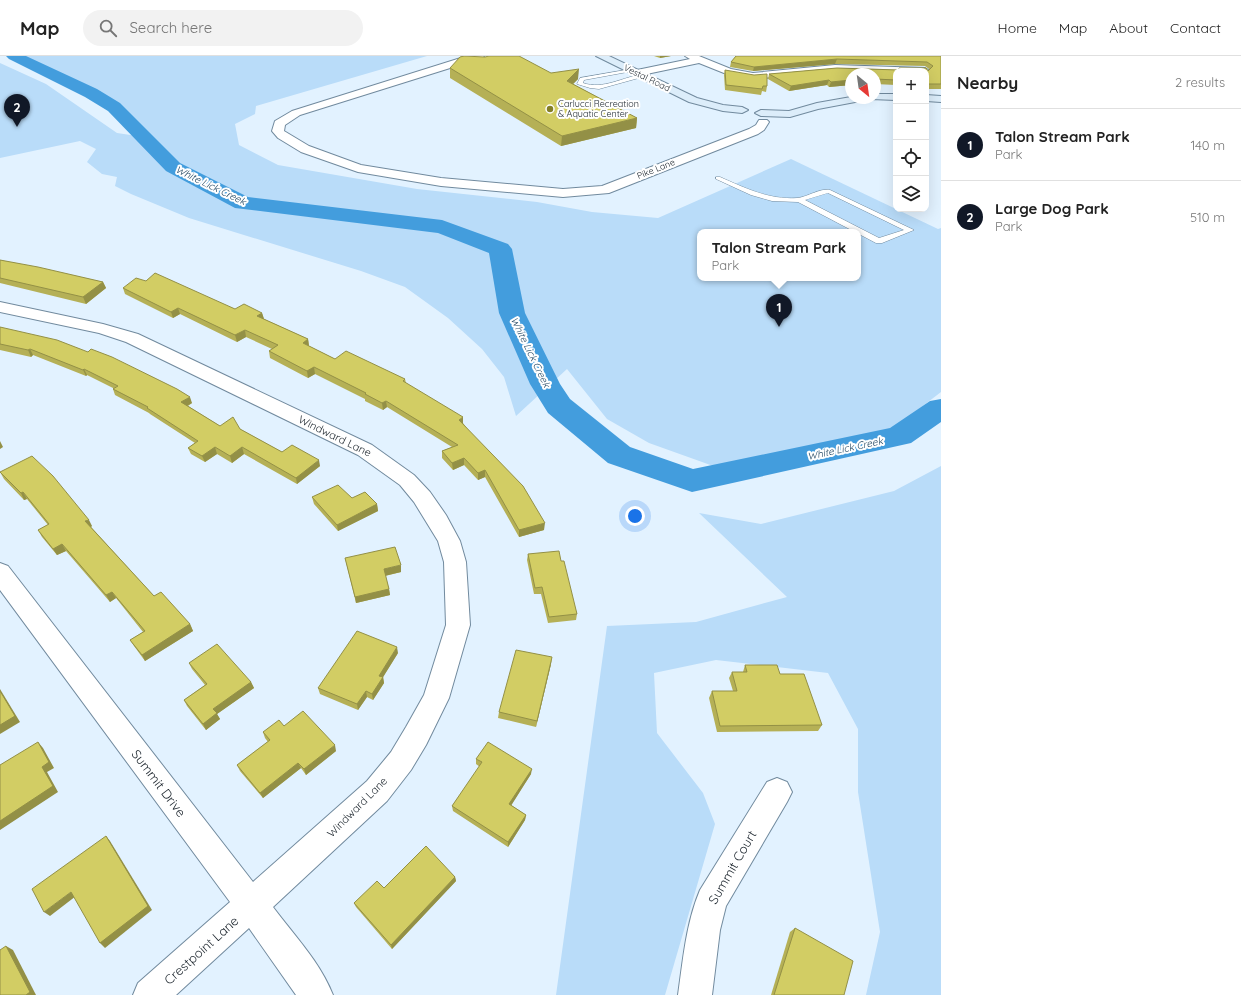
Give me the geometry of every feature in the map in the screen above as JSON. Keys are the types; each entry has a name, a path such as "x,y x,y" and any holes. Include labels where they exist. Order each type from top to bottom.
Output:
{"street":[{"name":"Pike Lane","path":"480,56 463,60 296,113 279,124 278,131 282,136 305,149 358,168 448,182 563,193 604,190 739,123 750,134 758,129 763,119"},
{"name":"Vestal Road","path":"601,56 693,100 723,108 742,110 763,119"},
{"path":"637,73 695,58 728,71 753,76 835,68 893,70"},
{"path":"881,97 893,97"},
{"path":"929,98 941,99"},
{"name":"Vestal Road","path":"693,100 695,103 720,111 739,123"},
{"path":"763,119 803,116 826,106 845,102"},
{"path":"739,123 732,112 742,110"},
{"name":"Windward Lane","path":"0,307 103,329 132,338 365,450 407,480 422,497 449,541 455,562 458,625 436,698 416,736 401,761 377,791 251,905"},
{"name":"Summit Drive","path":"0,572 301,971 316,995"},
{"name":"Summit Court","path":"695,995 704,930 711,901 776,792"},
{"name":"Crestpoint Lane","path":"150,995 251,905"}],"lane":[{"path":"637,73 607,86 590,88 580,84 582,80 637,73"},
{"path":"718,178 753,194 772,199 799,200 828,191 910,230 879,241 861,232"},
{"path":"799,200 856,229"}],"shaded area":[{"path":"14,56 427,56 256,106 255,114 235,124 239,145 278,165 417,189 537,202 592,212 658,218 791,159 893,208 893,212 902,212 938,229 941,228 941,392 893,429 802,450 716,467 649,443 607,419 567,369 516,416 504,377 482,349 448,318 405,287 361,271 189,218 131,194 115,186 117,177 102,174 87,162 96,149 80,141 0,158 0,63 46,84 117,133 144,137 114,107 91,93"},
{"path":"941,466 941,995 866,995 880,932 858,792 858,729 828,673 716,660 654,673 657,733 703,793 715,824 665,995 556,995 607,626 696,622 787,597 699,513 761,524 894,491"}],"building":[{"name":"Carlucci Recreation & Aquatic Center","path":"519,56 551,73 579,69 567,81 637,118 562,136 450,68 460,57"},
{"path":"736,56 941,56 941,84 929,84 929,70 933,66 927,62 837,59 754,67 731,62"},
{"path":"845,68 845,81 831,82 829,80 791,86 769,74"},
{"path":"881,69 893,70 893,80 881,79"},
{"path":"725,70 754,75 767,74 767,86 763,86 762,89 726,85"},
{"path":"0,260 103,282 83,297 0,278"},
{"path":"155,273 235,309 244,304 262,313 257,316 308,339 303,343 335,359 346,351 405,379 403,381 463,417 459,420 523,486 545,523 519,530 485,470 478,473 464,458 452,463 442,451 458,445 386,401 382,403 365,394 366,393 314,367 307,371 269,351 278,345 245,330 235,335 178,308 171,312 123,288 136,278 146,281"},
{"path":"0,327 57,340 88,352 91,349 112,357 190,397 181,402 220,426 233,417 240,429 282,452 292,445 319,460 296,478 242,447 230,456 215,447 202,456 188,448 198,441 147,408 148,407 113,389 118,386 84,369 83,370 30,349 28,350 0,344"},
{"path":"32,456 53,476 89,520 85,521 154,596 161,592 190,624 142,655 130,640 145,631 112,592 106,595 62,544 53,549 38,530 49,524 23,492 21,493 0,472"},
{"path":"338,485 352,498 365,492 377,504 337,525 312,497"},
{"path":"395,547 401,565 384,569 389,589 355,597 345,558"},
{"path":"559,551 561,561 564,561 577,614 549,617 542,587 535,588 528,554"},
{"path":"357,631 397,647 379,676 383,677 372,694 366,691 357,704 318,688"},
{"path":"217,644 251,682 213,709 217,713 203,724 184,700 207,684 189,663"},
{"path":"516,650 552,657 537,721 499,712"},
{"path":"745,665 777,665 780,674 804,674 822,725 720,726 712,691 737,691 732,672 747,672"},
{"path":"0,691 15,716 0,725"},
{"path":"303,711 335,745 304,769 298,763 260,793 237,765 270,740 263,732 279,720 284,726"},
{"path":"38,742 49,762 42,767 53,786 0,821 0,765"},
{"path":"488,742 532,769 509,804 526,815 508,842 452,806 482,762 476,759"},
{"path":"106,836 148,906 100,943 71,892 44,912 32,889"},
{"path":"426,846 455,877 391,945 354,903 377,881 384,888"},
{"path":"795,928 853,961 844,995 774,995"},
{"path":"6,946 30,992 26,995 0,995 0,950"}],"waterway":[{"name":"White Lick Creek","path":"14,56 91,93 114,107 173,167 243,203 442,227 500,249 512,313 545,384 559,406 619,455 692,481 900,436 941,408"}],"place":[{"name":"Carlucci Recreation & Aquatic Center","path":"550,109"},
{"name":"Large Dog Park","path":"17,127"},
{"name":"Talon Stream Park","path":"779,327"}]}
